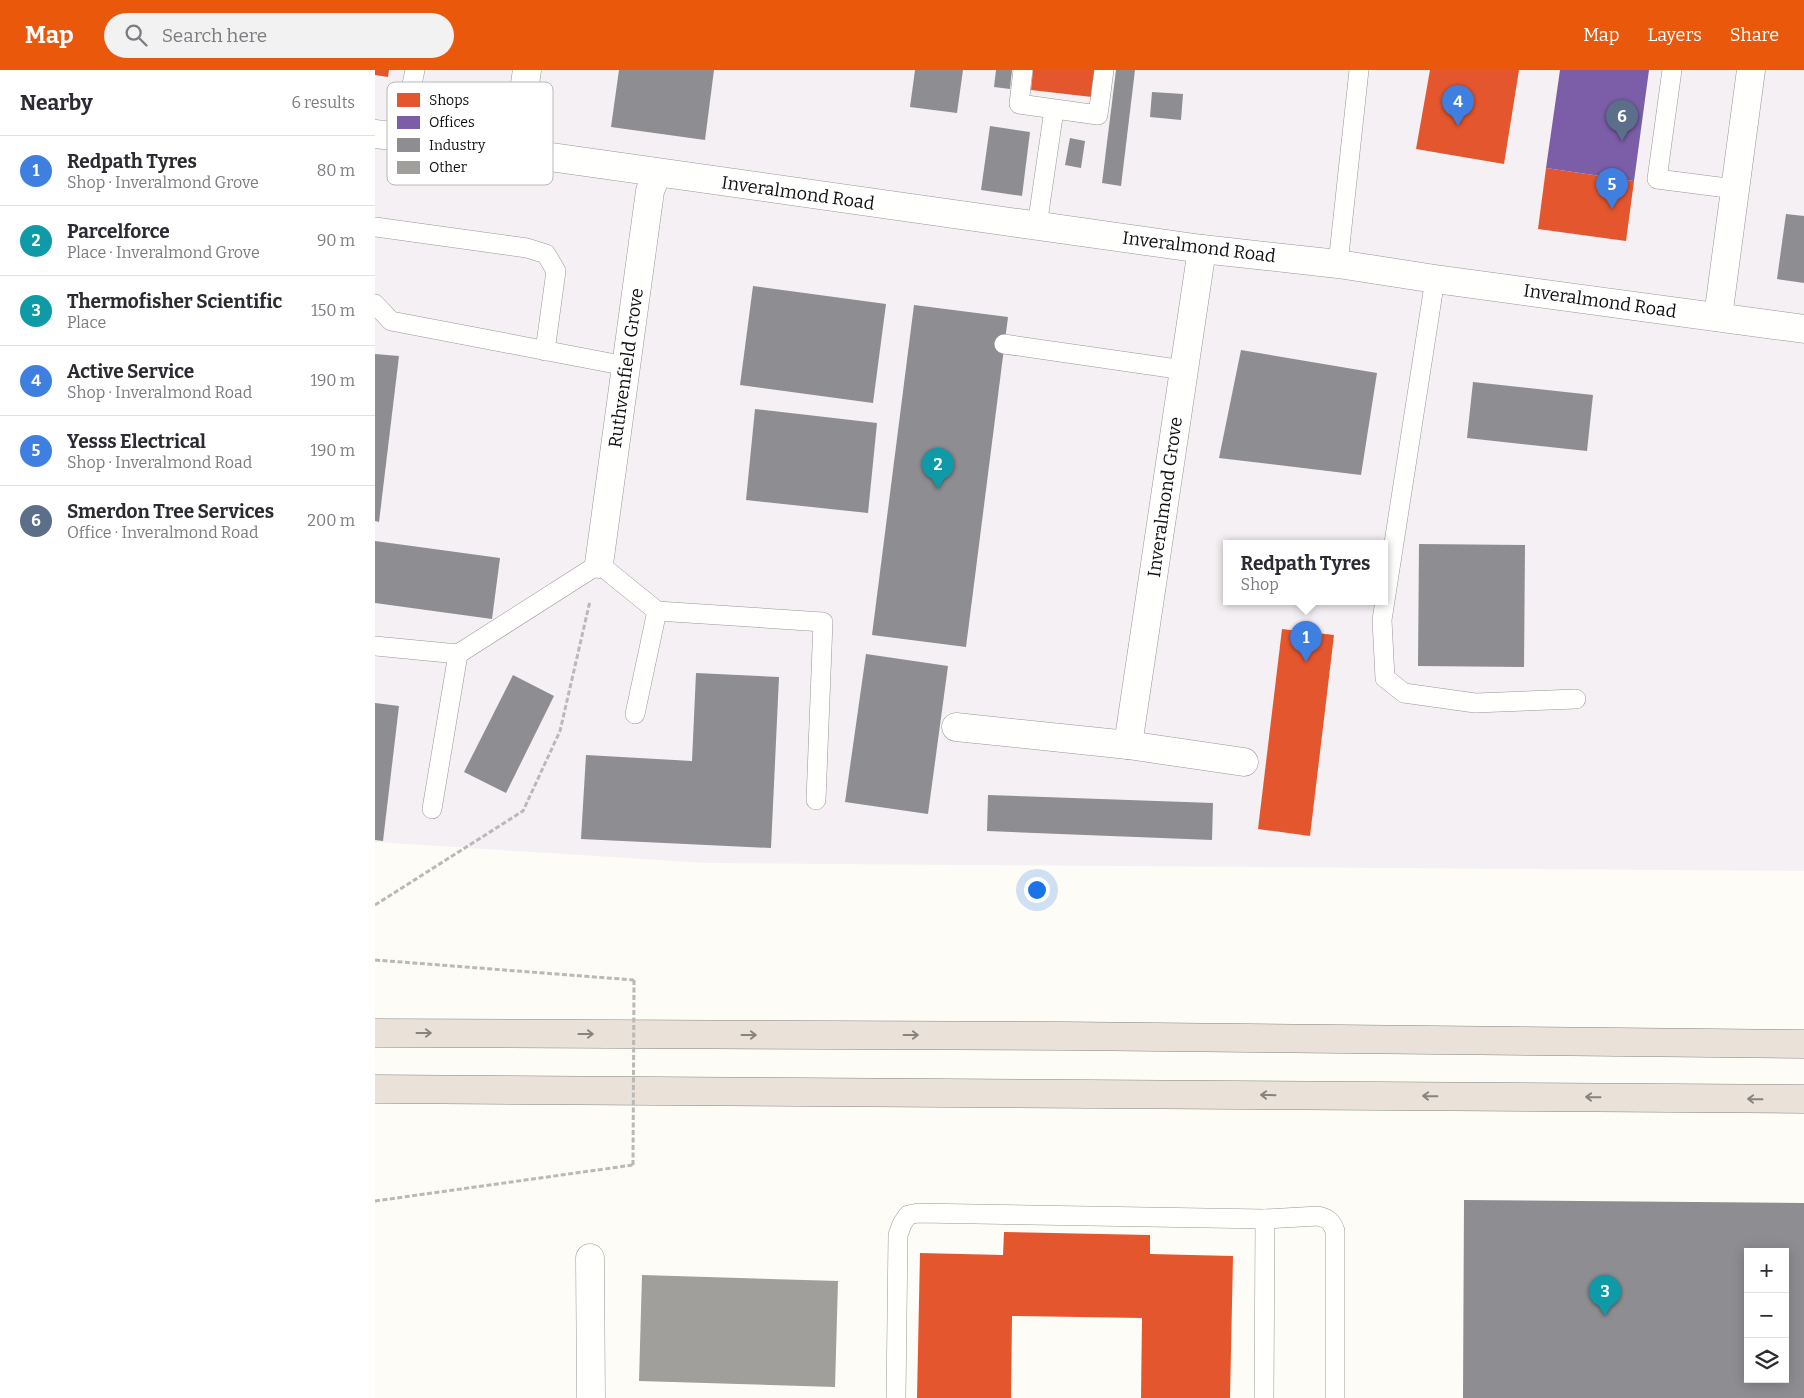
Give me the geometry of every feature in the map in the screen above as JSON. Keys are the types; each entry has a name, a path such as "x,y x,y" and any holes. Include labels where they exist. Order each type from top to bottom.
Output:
{"highway":[{"path":"375,1033 1075,1036 1804,1044"},
{"path":"375,1089 1804,1099"},
{"path":"375,1100 490,1089"}],"street":[{"path":"1718,317 1751,70"},
{"name":"Inveralmond Road","path":"553,158 1201,249 1338,264 1804,329"},
{"name":"Ruthvenfield Grove","path":"599,564 650,191 657,173"},
{"name":"Inveralmond Grove","path":"1128,745 1201,249"},
{"path":"956,727 1128,745 1244,762"},
{"path":"589,1258 591,1398"}],"lane":[{"path":"410,82 415,70"},
{"path":"1023,70 1019,104 1099,115 1104,70"},
{"path":"1338,264 1359,70"},
{"path":"1672,70 1657,179 1735,189"},
{"path":"1037,226 1054,110"},
{"path":"375,227 527,248 546,254 556,271 545,351"},
{"path":"1388,581 1435,279"},
{"path":"375,304 391,321 626,366"},
{"path":"1004,344 1184,370"},
{"path":"375,646 458,654 599,564 657,611 823,622 816,800"},
{"path":"1384,605 1382,620 1385,678 1404,693 1475,703 1576,699"},
{"path":"635,714 657,611"},
{"path":"432,809 458,654"},
{"path":"896,1398 898,1235 908,1215 918,1213 1265,1219 1318,1216 1327,1218 1333,1224 1335,1231 1335,1398"},
{"path":"1265,1219 1265,1398"}],"path":[{"path":"375,905 523,811 560,731 599,564"},
{"path":"375,1201 633,1165 634,980 376,960"}],"shaded area":[{"path":"375,70 1804,70 1804,871 706,863 375,842"}],"building: Shops":[{"path":"375,70 389,70 388,77 375,75"},
{"path":"1033,70 1095,70 1092,97 1031,90"},
{"path":"1430,70 1519,70 1504,164 1416,149"},
{"path":"1546,168 1634,181 1626,241 1538,229"},
{"path":"1282,629 1334,635 1310,836 1258,829"},
{"path":"1004,1232 1150,1235 1150,1254 1233,1256 1230,1398 1141,1398 1142,1318 1012,1316 1011,1398 917,1398 920,1253 1003,1255"}],"building: Offices":[{"path":"1560,70 1649,70 1634,181 1546,168"}],"building: Industry":[{"path":"619,70 714,70 705,140 611,127"},
{"path":"915,70 963,70 957,113 910,107"},
{"path":"996,70 1012,70 1010,89 994,87"},
{"path":"1116,70 1135,70 1121,186 1102,183"},
{"path":"1152,92 1183,94 1181,120 1150,117"},
{"path":"990,126 1030,132 1022,196 981,190"},
{"path":"1070,138 1085,141 1081,168 1065,165"},
{"path":"1786,214 1804,216 1804,283 1777,279"},
{"path":"753,286 886,304 873,403 740,385"},
{"path":"914,305 1008,317 966,647 872,635"},
{"path":"1241,350 1377,373 1361,475 1219,458"},
{"path":"375,354 399,356 379,522 375,521"},
{"path":"1473,382 1593,395 1587,451 1467,438"},
{"path":"755,409 877,423 868,513 746,500"},
{"path":"375,541 500,558 492,619 375,603"},
{"path":"1419,544 1525,545 1524,667 1418,666"},
{"path":"866,654 948,666 928,814 845,802"},
{"path":"696,673 779,677 771,848 581,839 586,755 692,761"},
{"path":"513,675 554,696 506,793 464,772"},
{"path":"375,703 399,706 383,841 375,840"},
{"path":"988,795 1213,803 1212,840 987,831"},
{"path":"1464,1200 1804,1203 1804,1398 1463,1398"}],"building: Other":[{"path":"642,1275 838,1281 835,1387 639,1381"}],"place":[{"name":"Active Service","path":"1458,126"},
{"name":"Smerdon Tree Services","path":"1622,141"},
{"name":"Yesss Electrical","path":"1612,209"},
{"name":"Parcelforce","path":"938,489"},
{"name":"Redpath Tyres","path":"1306,662"},
{"name":"Thermofisher Scientific","path":"1605,1316"}]}
